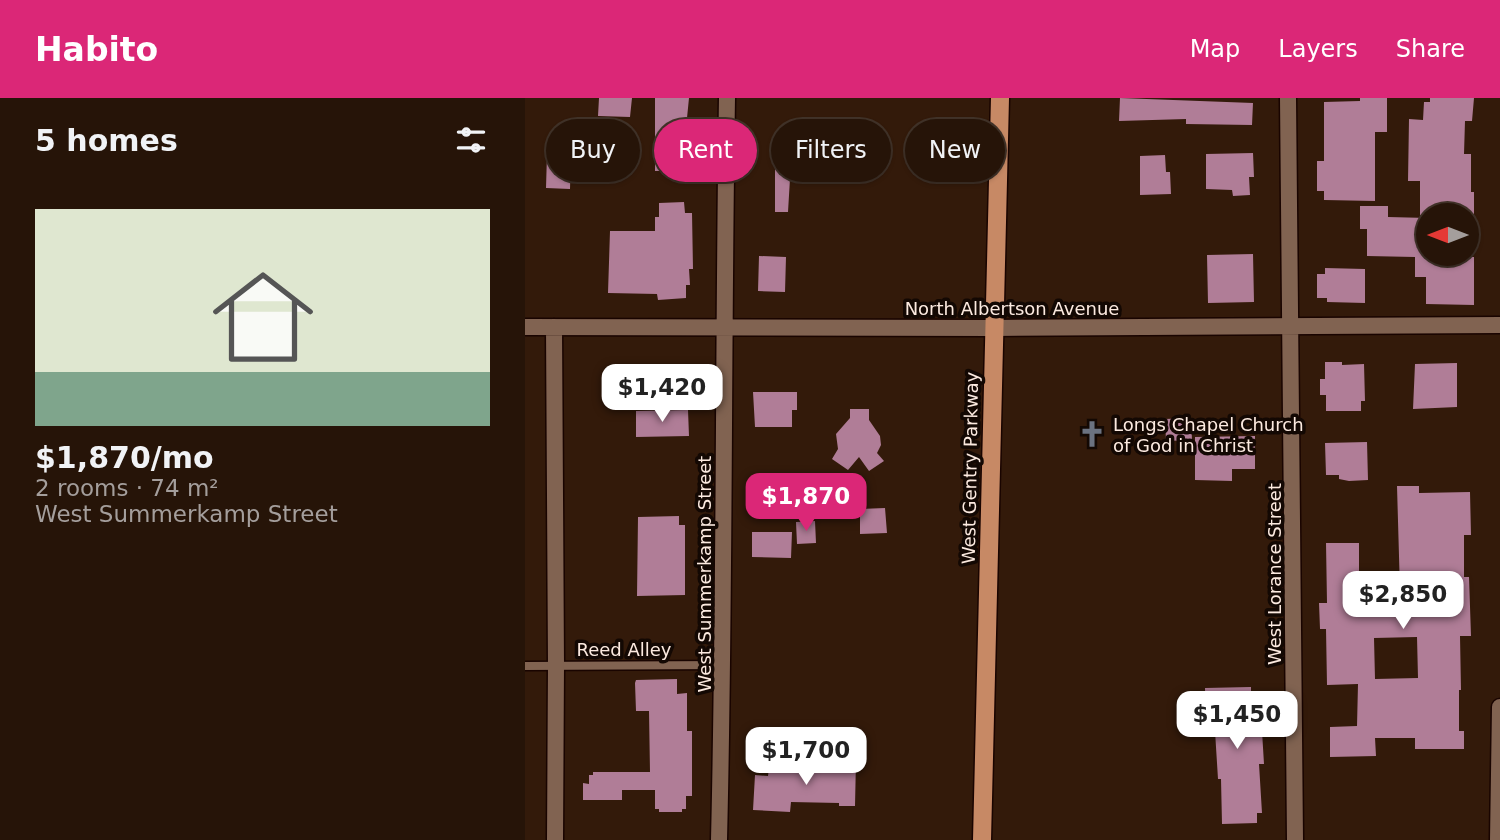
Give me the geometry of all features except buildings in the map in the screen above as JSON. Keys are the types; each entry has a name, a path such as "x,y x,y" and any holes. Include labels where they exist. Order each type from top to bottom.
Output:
{"main road":[{"name":"West Gentry Parkway","path":"982,840 1000,98"}],"street":[{"name":"West Summerkamp Street","path":"719,840 723,665 723,327 727,98"},
{"name":"West Lorance Street","path":"1288,98 1295,840"},
{"name":"North Albertson Avenue","path":"525,327 1500,326"},
{"path":"554,327 555,840"},
{"path":"1498,840 1500,707"}],"lane":[{"name":"Reed Alley","path":"525,666 723,665"}],"place":[{"name":"Longs Chapel Church of God in Christ","path":"1092,434"}]}
